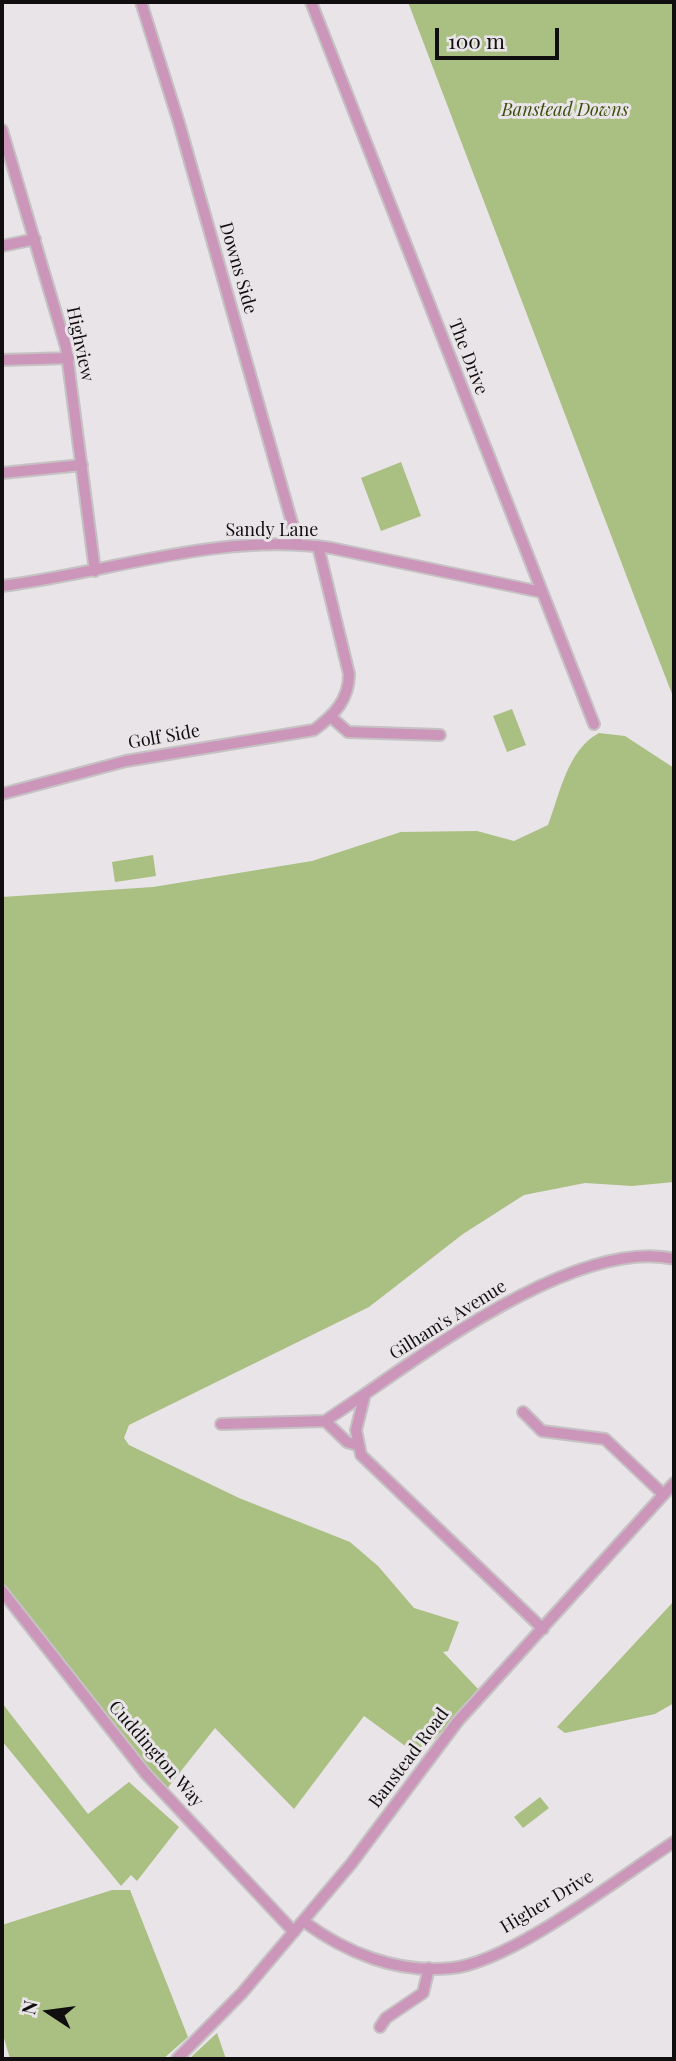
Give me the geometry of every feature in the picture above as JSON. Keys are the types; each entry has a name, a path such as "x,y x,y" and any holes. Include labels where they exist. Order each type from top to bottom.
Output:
{"street":[{"name":"Downs Side","path":"141,2 179,123 298,544"},
{"name":"The Drive","path":"311,2 594,724"},
{"name":"Highview","path":"2,130 69,358 95,571"},
{"path":"2,246 35,239"},
{"path":"2,360 69,358"},
{"path":"2,473 82,465"},
{"name":"Sandy Lane","path":"2,586 95,571 195,550 298,544 541,592"},
{"path":"318,546 349,674 347,691 331,717 348,732 440,735"},
{"name":"Golf Side","path":"2,794 126,761 314,730 331,717"},
{"name":"Gilham's Avenue","path":"325,1421 462,1328 535,1289 607,1264 651,1257 674,1259"},
{"path":"365,1394 359,1413 357,1445 361,1455 543,1629"},
{"path":"523,1412 542,1431 605,1439 663,1494"},
{"path":"221,1424 325,1421 347,1442 357,1445"},
{"name":"Banstead Road","path":"177,2059 242,1993 351,1864 458,1721 674,1483"},
{"name":"Cuddington Way","path":"2,1591 146,1774 294,1932"},
{"name":"Higher Drive","path":"303,1921 355,1953 429,1968 467,1965 546,1926 674,1842"},
{"path":"380,2026 386,2018 423,1993 429,1968"}],"green space":[{"name":"Banstead Downs","path":"408,2 674,2 674,699 641,614"},
{"path":"401,462 421,516 381,531 361,478"},
{"path":"512,709 526,745 507,752 493,716"},
{"path":"599,733 625,736 674,768 674,1182 632,1186 585,1183 524,1195 463,1234 369,1307 129,1425 124,1438 129,1445 239,1498 350,1542 378,1566 414,1608 459,1622 448,1651 443,1652 479,1690 419,1756 364,1716 294,1809 215,1728 162,1795 2,1599 2,897 153,887 312,861 401,832 477,831 514,841 548,825 572,761 579,750"},
{"path":"153,855 156,876 115,882 112,862"},
{"path":"674,1601 674,1703 655,1714 565,1733 557,1727"},
{"path":"2,1703 88,1814 129,1782 179,1827 137,1881 131,1875 121,1886 2,1741"},
{"path":"540,1797 549,1808 523,1828 514,1817"},
{"path":"112,1890 130,1890 188,2037 163,2059 10,2059 2,2031 2,1925"},
{"path":"217,2033 226,2059 189,2059"}]}
